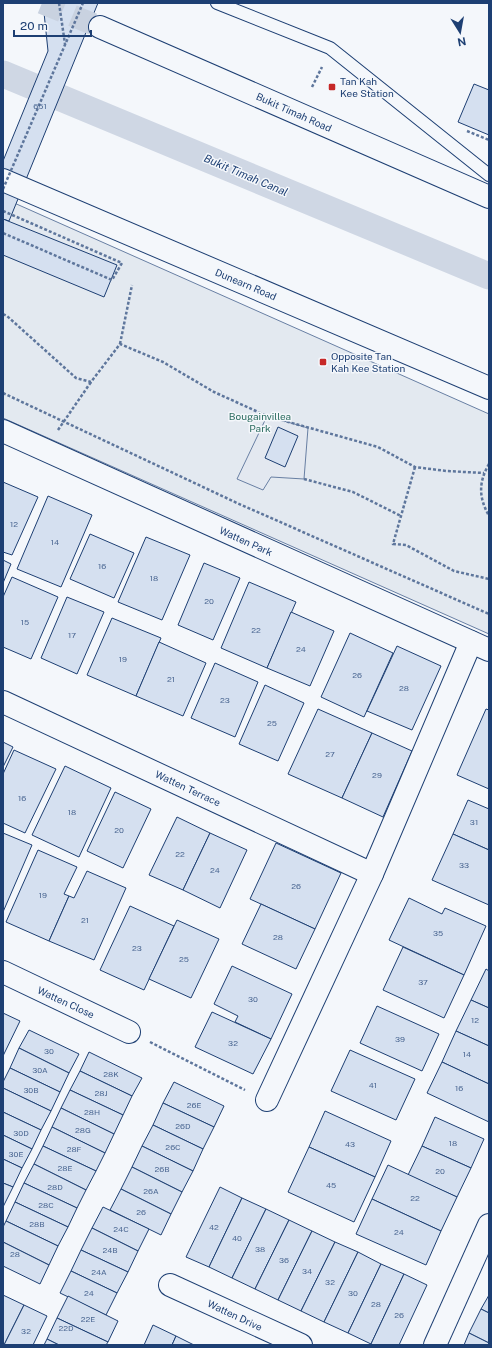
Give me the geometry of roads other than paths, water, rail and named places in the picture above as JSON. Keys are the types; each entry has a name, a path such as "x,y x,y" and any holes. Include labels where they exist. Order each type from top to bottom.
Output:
{"main road":[{"name":"Bukit Timah Road","path":"100,26 489,197"},
{"name":"Dunearn Road","path":"3,180 489,388"},
{"name":"Watten Park","path":"3,431 480,646"},
{"path":"267,1100 480,646"},
{"name":"Watten Terrace","path":"3,702 372,874"},
{"name":"Watten Close","path":"3,972 129,1032"},
{"path":"435,1345 489,1225"},
{"name":"Watten Drive","path":"170,1285 301,1345"}],"lane":[{"path":"217,3 330,48 489,174"}],"waterway":[{"name":"Bukit Timah Canal","path":"3,74 489,276"}],"tunnel":[{"path":"42,3 100,27"}],"place":[{"name":"Tan Kah Kee Station","path":"332,87"},
{"name":"Opposite Tan Kah Kee Station","path":"323,362"}],"park label":[{"name":"Bougainvillea Park","path":"260,422"}]}
